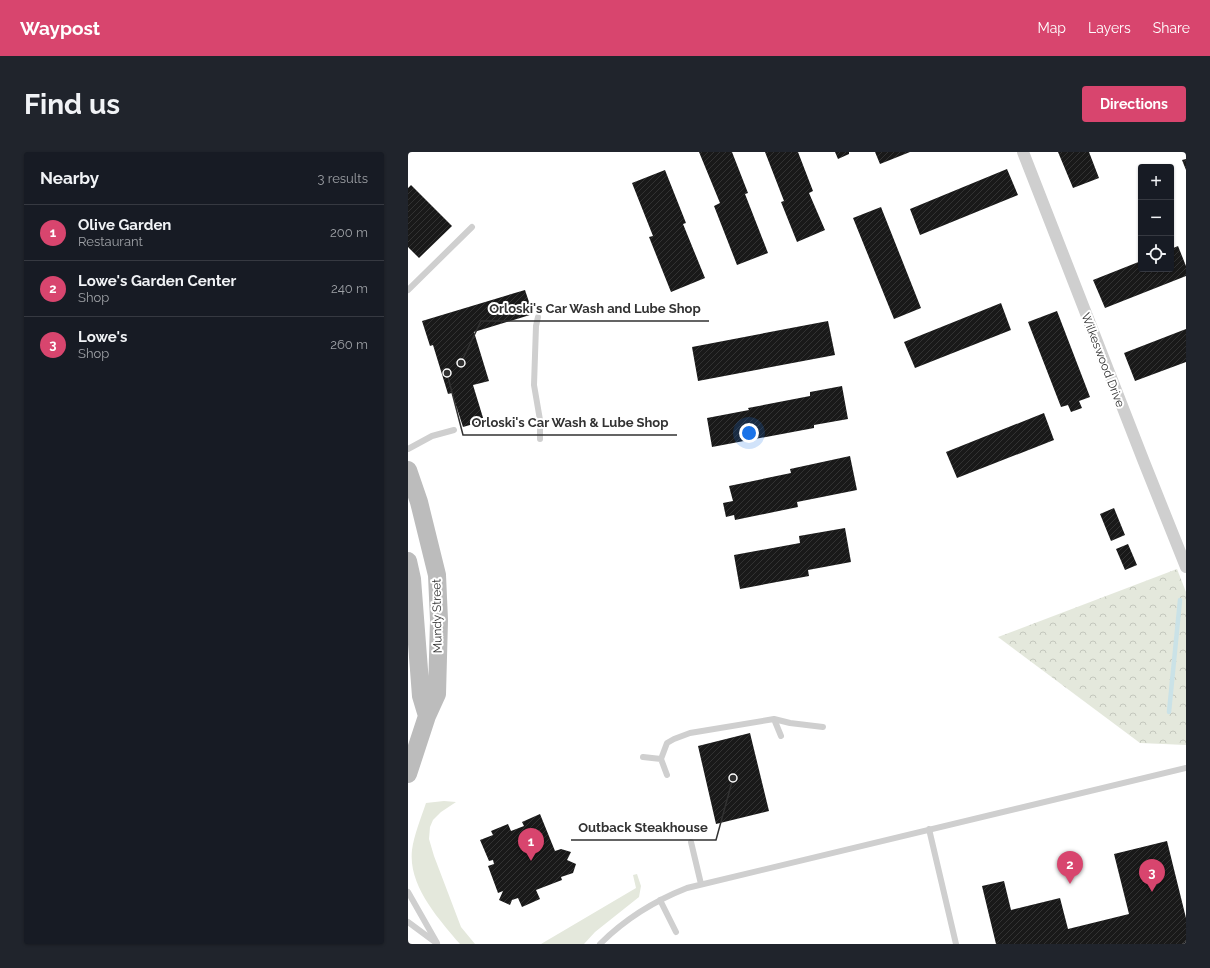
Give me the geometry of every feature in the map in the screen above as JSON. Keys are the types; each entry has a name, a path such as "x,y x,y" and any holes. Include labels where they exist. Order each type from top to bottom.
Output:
{"main road":[{"name":"Mundy Street","path":"408,470 419,502 437,575 440,620 437,694 427,716 409,771"},
{"name":"Mundy Street","path":"408,561 412,579 421,696 427,716"}],"street":[{"name":"Wilkeswood Drive","path":"1023,152 1138,449 1186,567"}],"lane":[{"path":"408,290 472,228"},
{"path":"538,317 536,326 534,385 540,420 540,439"},
{"path":"408,449 432,436 454,430"},
{"path":"667,775 661,759 667,743 680,736 774,719 790,723 823,727"},
{"path":"774,719 781,736"},
{"path":"643,757 661,759"},
{"path":"600,944 634,915 660,900 700,884 1186,768"},
{"path":"929,829 956,944"},
{"path":"691,842 700,884"},
{"path":"408,892 437,944"},
{"path":"660,900 676,932"},
{"path":"408,922 437,944"}],"green space":[{"path":"1177,569 1186,592 1186,745 1140,743 998,637"},
{"path":"444,801 456,802 441,812 433,820 430,827 429,839 461,927 475,944 460,944 443,924 420,889 412,863 413,844 426,803"},
{"path":"637,874 641,886 639,897 595,932 584,944 541,944 636,888 633,875"}],"building":[{"path":"699,152 732,152 748,193 745,194 768,253 737,265 714,206 720,203"},
{"path":"765,152 798,152 813,191 809,193 825,230 797,242 781,202 784,201"},
{"path":"835,152 849,152 849,154 838,159"},
{"path":"875,152 910,152 880,164"},
{"path":"1058,152 1089,152 1099,178 1073,188"},
{"path":"1186,159 1186,170 1182,160"},
{"path":"1007,169 1018,195 920,235 910,209"},
{"path":"665,170 686,223 683,224 705,278 671,292 649,237 653,236 632,183"},
{"path":"411,185 452,226 419,258 408,247 408,188"},
{"path":"881,207 921,308 894,319 853,218"},
{"path":"1178,246 1186,266 1186,276 1105,308 1093,280 1138,262 1138,272 1174,272 1174,248"},
{"path":"525,290 533,314 474,332 489,381 473,385 484,421 463,427 452,393 448,394 433,345 430,346 422,321"},
{"path":"1001,303 1011,330 915,368 904,342"},
{"path":"1057,311 1090,397 1079,401 1082,408 1071,412 1068,405 1061,407 1028,322"},
{"path":"828,321 835,355 698,381 692,347"},
{"path":"1186,329 1186,362 1135,381 1124,353"},
{"path":"842,386 848,419 814,425 814,428 712,447 707,418 749,410 748,408 810,396 810,392"},
{"path":"1044,413 1054,440 957,478 946,452"},
{"path":"850,456 857,490 797,502 798,507 735,520 734,515 726,517 723,503 733,501 729,486 791,473 790,469"},
{"path":"1114,508 1125,535 1111,541 1100,514"},
{"path":"845,528 851,562 808,570 809,576 740,589 734,555 800,543 799,536"},
{"path":"1128,544 1137,565 1125,570 1116,549"},
{"path":"750,733 769,811 716,824 698,746"},
{"path":"540,814 555,851 561,849 571,852 567,860 576,864 573,873 561,877 562,880 536,890 540,899 522,907 518,898 512,900 510,905 499,900 503,891 498,893 488,866 494,864 493,860 489,861 480,840 493,835 491,831 508,824 511,831 524,826 522,822"},
{"path":"1167,841 1186,918 1186,944 996,944 982,886 1004,881 1011,910 1060,898 1068,929 1129,914 1114,854"}],"waterway":[{"path":"1169,712 1180,600"}],"place":[{"name":"Orloski's Car Wash and Lube Shop","path":"461,363"},
{"name":"Orloski's Car Wash & Lube Shop","path":"447,373"},
{"name":"Outback Steakhouse","path":"733,778"},
{"name":"Olive Garden","path":"531,861"},
{"name":"Lowe's Garden Center","path":"1070,884"},
{"name":"Lowe's","path":"1152,892"}]}
